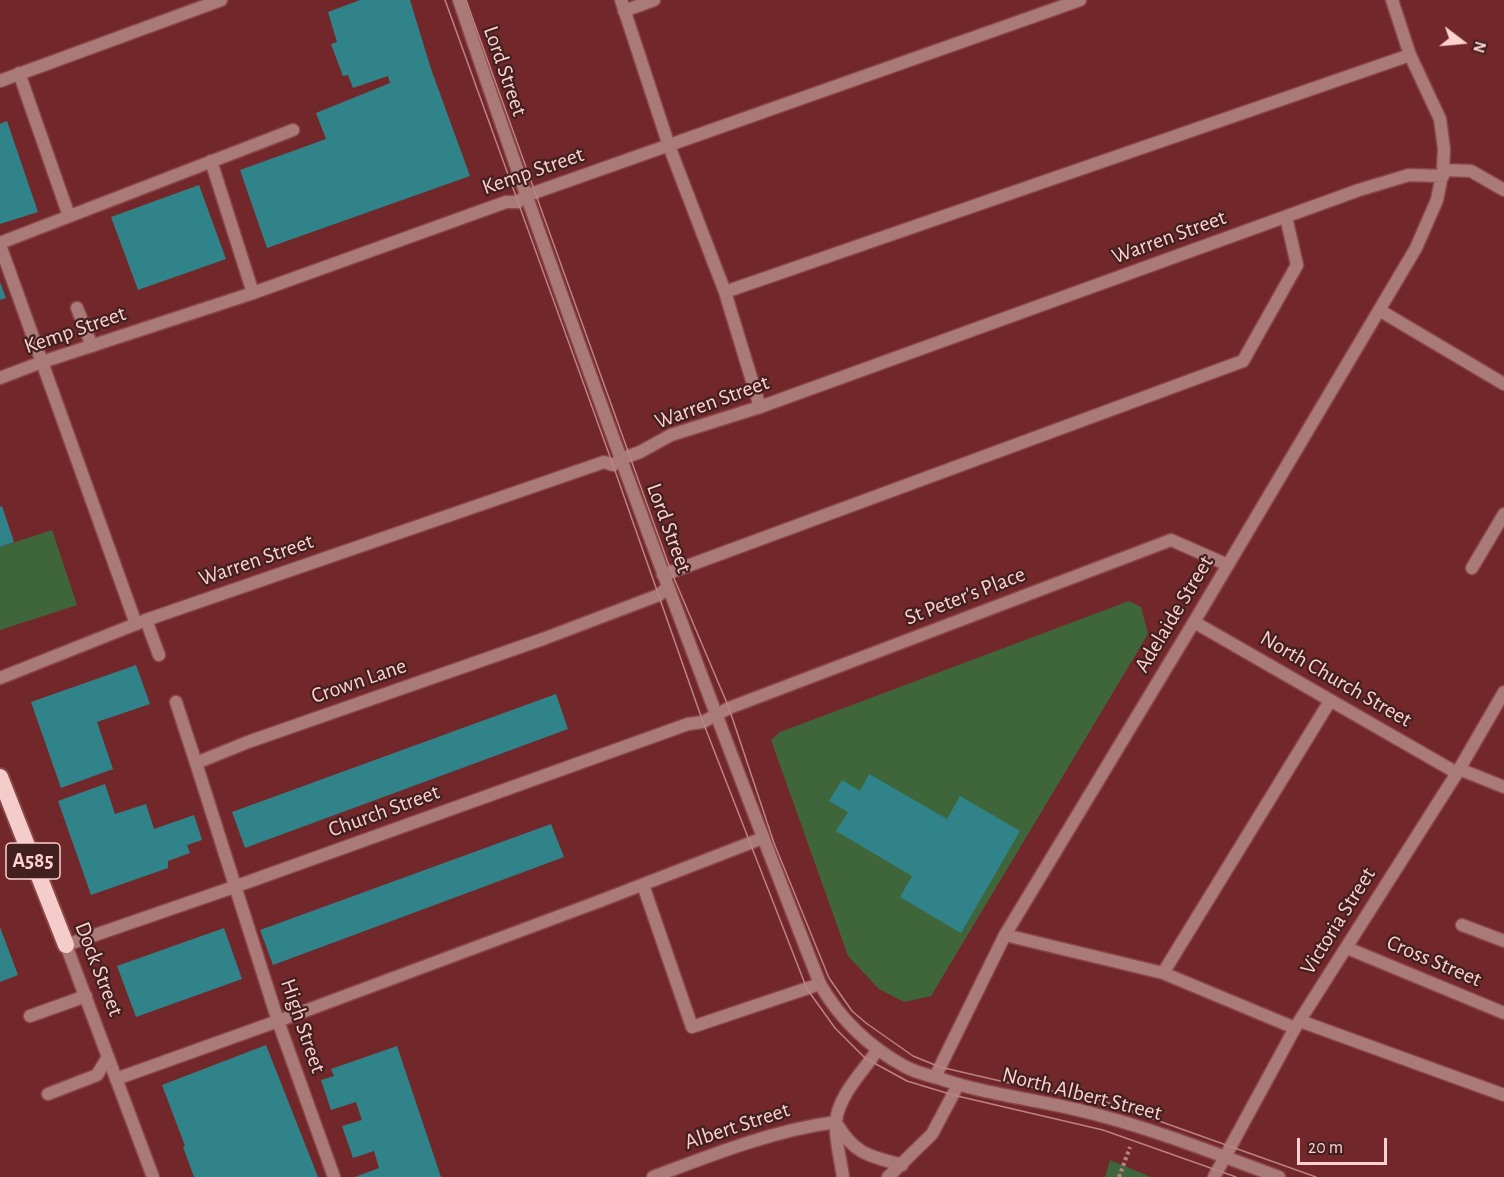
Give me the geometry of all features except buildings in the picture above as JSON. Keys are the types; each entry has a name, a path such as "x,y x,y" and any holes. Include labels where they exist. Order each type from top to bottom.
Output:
{"highway":[{"name":"Dock Street","path":"0,777 66,945"}],"street":[{"path":"0,81 221,0"},
{"name":"Lord Street","path":"459,0 525,196 663,575 663,591 715,714 820,984 844,1019 878,1049"},
{"path":"654,0 623,5 669,146 725,291 760,407"},
{"name":"Kemp Street","path":"0,378 253,293 506,202 518,202 525,196 1080,0"},
{"name":"Adelaide Street","path":"935,1077 1005,935 1194,622 1416,248 1430,220 1443,173 1444,149 1440,119 1410,56 1392,0"},
{"path":"725,291 1410,56"},
{"path":"19,73 69,216"},
{"path":"159,655 141,622 42,362 0,244 293,130"},
{"path":"211,161 253,293"},
{"name":"Warren Street","path":"0,678 141,622 604,462 613,465 671,435 760,407 1359,190 1409,175 1471,171 1504,190"},
{"path":"663,575 1243,361 1297,265 1286,217"},
{"path":"77,308 92,346"},
{"path":"1379,310 1504,384"},
{"path":"1472,568 1504,514"},
{"name":"St Peter's Place","path":"715,714 1171,540 1228,564"},
{"name":"Crown Lane","path":"196,763 259,738 543,639 663,591"},
{"name":"North Church Street","path":"1194,622 1330,701 1458,771 1504,787"},
{"name":"Victoria Street","path":"1214,1177 1297,1025 1458,771 1504,692"},
{"path":"1163,973 1330,701"},
{"path":"176,702 234,887"},
{"name":"Church Street","path":"66,945 688,724 703,722 715,714"},
{"path":"116,1078 278,1021 763,838"},
{"path":"643,885 692,1027 820,984"},
{"name":"High Street","path":"234,887 278,1021 334,1177"},
{"path":"1462,925 1504,941"},
{"path":"1005,935 1163,973 1297,1025 1504,1095"},
{"name":"Dock Street","path":"66,945 153,1177"},
{"name":"Cross Street","path":"1347,948 1504,1013"},
{"path":"30,1016 86,996"},
{"path":"843,1177 836,1122 846,1095 878,1049"},
{"name":"North Albert Street","path":"878,1049 903,1066 958,1085 1095,1114 1137,1126 1279,1177"},
{"path":"48,1094 97,1075 108,1058"},
{"path":"888,1177 932,1134 958,1085"},
{"path":"836,1122 853,1147 863,1153 902,1165"},
{"name":"Albert Street","path":"653,1177 701,1158 807,1126 836,1122"}],"path":[{"path":"1119,1177 1137,1126"}],"green space":[{"path":"52,530 77,605 0,630 0,547"},
{"path":"1129,601 1141,607 1148,634 931,996 904,1002 879,989 848,956 771,740 780,732"},
{"path":"1110,1160 1151,1177 1105,1177"}],"tram line":[{"path":"445,0 703,722 807,989 835,1028 865,1058 907,1081 953,1095 1103,1130 1236,1177"},
{"path":"466,0 671,571 729,708 774,843 829,978 852,1011 913,1056 940,1067 1100,1100 1316,1177"}]}
